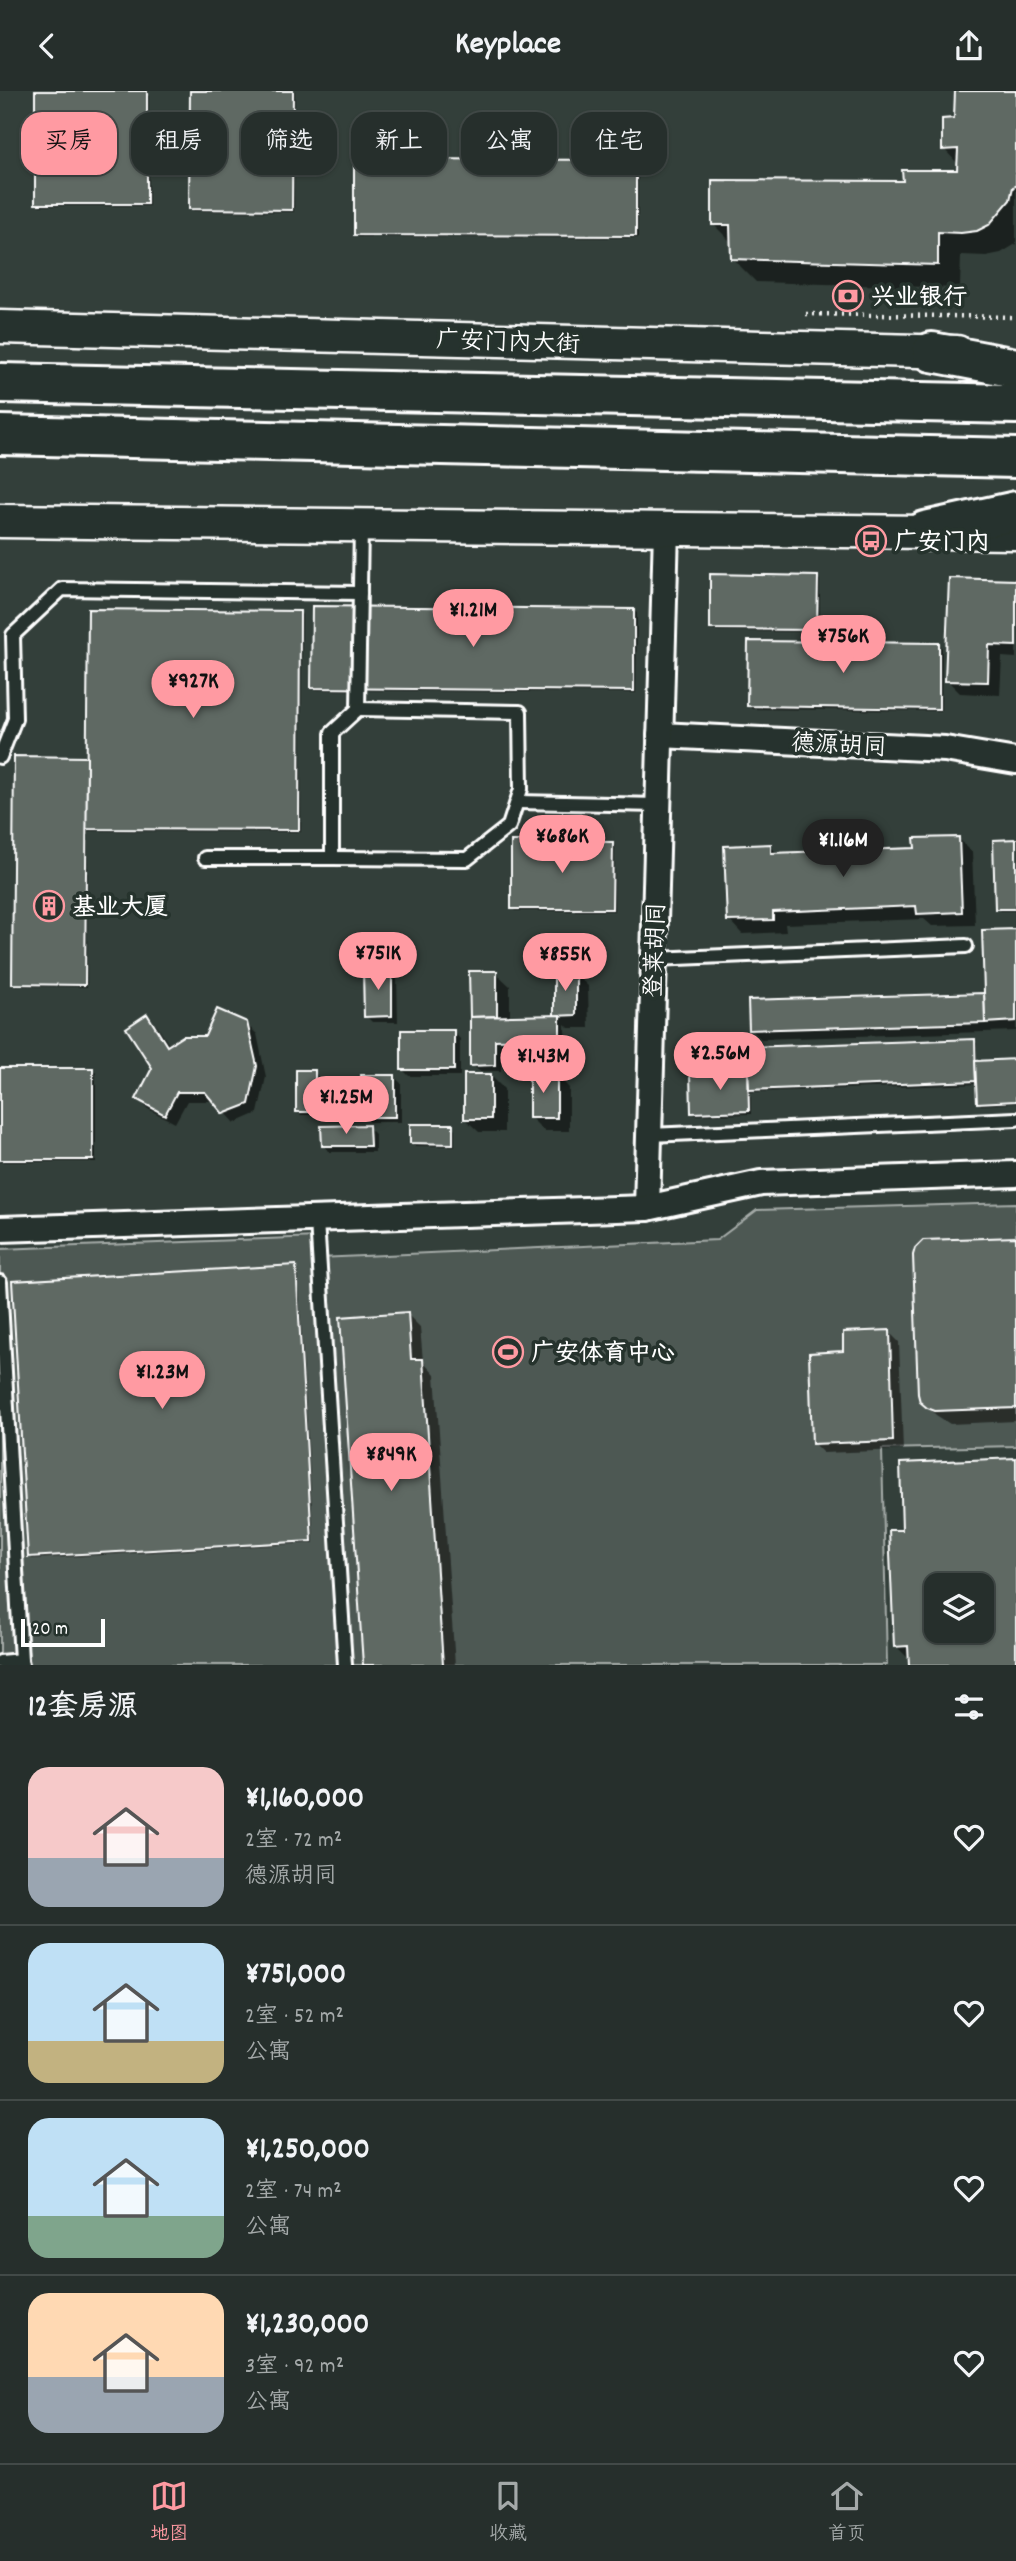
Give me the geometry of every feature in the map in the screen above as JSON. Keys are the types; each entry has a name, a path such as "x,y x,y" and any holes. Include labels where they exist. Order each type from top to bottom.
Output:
{"main road":[{"path":"932,352 1016,368"},
{"path":"0,383 1016,404"},
{"path":"0,436 1016,458"},
{"path":"925,531 1016,511"}],"street":[{"name":"广安门内大街","path":"0,327 932,352 1016,351"},
{"path":"0,521 1016,533"},
{"name":"登莱胡同","path":"647,1208 666,529"},
{"name":"德源胡同","path":"660,735 945,748 1016,761"},
{"path":"0,1229 317,1221 647,1208 761,1183 1016,1174"}],"lane":[{"path":"358,709 361,525"},
{"path":"0,757 15,719 13,635 62,589 360,593"},
{"path":"205,858 467,859 509,826 522,789 520,712 358,709 332,733 332,858"},
{"path":"517,802 658,806"},
{"path":"654,959 967,946"},
{"path":"649,1135 1016,1119"},
{"path":"317,1221 345,1665"},
{"path":"0,1282 22,1663 0,1662"}],"path":[{"path":"806,314 1016,317"}],"shaded area":[{"name":"广安体育中心","path":"1016,1203 1016,1446 882,1449 887,1665 0,1665 0,1249 317,1237 319,1258 717,1240 757,1210"}],"building":[{"path":"35,91 147,91 147,112 131,112 131,175 147,175 147,204 35,204 35,175 117,175 117,112 35,112"},
{"path":"190,91 293,91 293,112 241,112 241,175 292,175 292,210 189,209 189,175 227,175 227,112 190,112"},
{"path":"955,91 1016,91 1016,186 1013,187 1010,200 989,225 977,231 938,232 938,265 731,259 730,225 712,225 712,180 903,181 902,170 957,170 958,149 942,150 942,119 954,118"},
{"path":"447,159 461,159 461,175 557,175 557,160 571,160 571,175 636,175 636,236 354,235 354,175 447,175"},
{"path":"710,574 818,576 817,630 710,629"},
{"path":"949,578 1016,580 1016,646 989,645 988,682 945,681"},
{"path":"312,606 634,609 634,691 311,688"},
{"path":"88,609 300,611 299,830 86,829"},
{"path":"748,641 939,643 939,709 747,706"},
{"name":"基业大厦","path":"14,756 87,757 85,985 12,984"},
{"path":"959,837 962,912 917,914 916,906 773,912 773,920 727,921 724,846 771,844 771,853 915,848 914,838"},
{"path":"1016,839 1016,909 995,909 993,840"},
{"path":"511,841 613,842 612,909 511,909"},
{"path":"1016,929 1016,1021 985,1023 982,930"},
{"path":"363,968 392,968 392,1016 364,1017"},
{"path":"469,971 497,971 497,1016 470,1017"},
{"path":"554,971 576,971 576,1015 554,1016"},
{"path":"984,993 985,1023 749,1030 748,1000"},
{"path":"217,1009 247,1022 257,1066 249,1104 223,1114 205,1092 177,1092 165,1115 136,1099 152,1068 126,1028 147,1014 167,1046 183,1036 205,1036"},
{"path":"560,1015 560,1049 543,1049 543,1039 495,1040 495,1065 470,1066 470,1017"},
{"path":"401,1030 454,1030 454,1070 401,1070"},
{"path":"975,1039 976,1081 749,1090 747,1047"},
{"path":"1016,1059 1016,1101 977,1103 975,1061"},
{"path":"0,1068 93,1068 93,1160 0,1160"},
{"path":"296,1070 315,1070 315,1112 296,1112"},
{"path":"748,1070 749,1111 691,1113 690,1072"},
{"path":"529,1073 557,1073 557,1118 529,1118"},
{"path":"464,1074 491,1074 491,1119 464,1119"},
{"path":"361,1075 395,1075 395,1117 361,1117"},
{"path":"410,1124 453,1124 453,1144 410,1143"},
{"path":"369,1125 370,1146 322,1146 321,1126"},
{"path":"1016,1237 1016,1408 935,1411 927,1408 920,1402 918,1394 913,1255 915,1248 923,1240"},
{"path":"296,1265 312,1541 28,1557 12,1281"},
{"path":"408,1312 411,1359 423,1359 443,1665 363,1665 340,1317"},
{"path":"890,1330 893,1441 812,1444 809,1353 843,1351 843,1332"},
{"path":"1016,1458 1016,1665 909,1665 908,1646 894,1647 889,1530 902,1530 900,1463"}],"place":[{"name":"兴业银行","path":"848,296"},
{"name":"广安门内","path":"871,541"},
{"name":"基业大厦","path":"49,906"},
{"name":"广安体育中心","path":"508,1352"}]}
